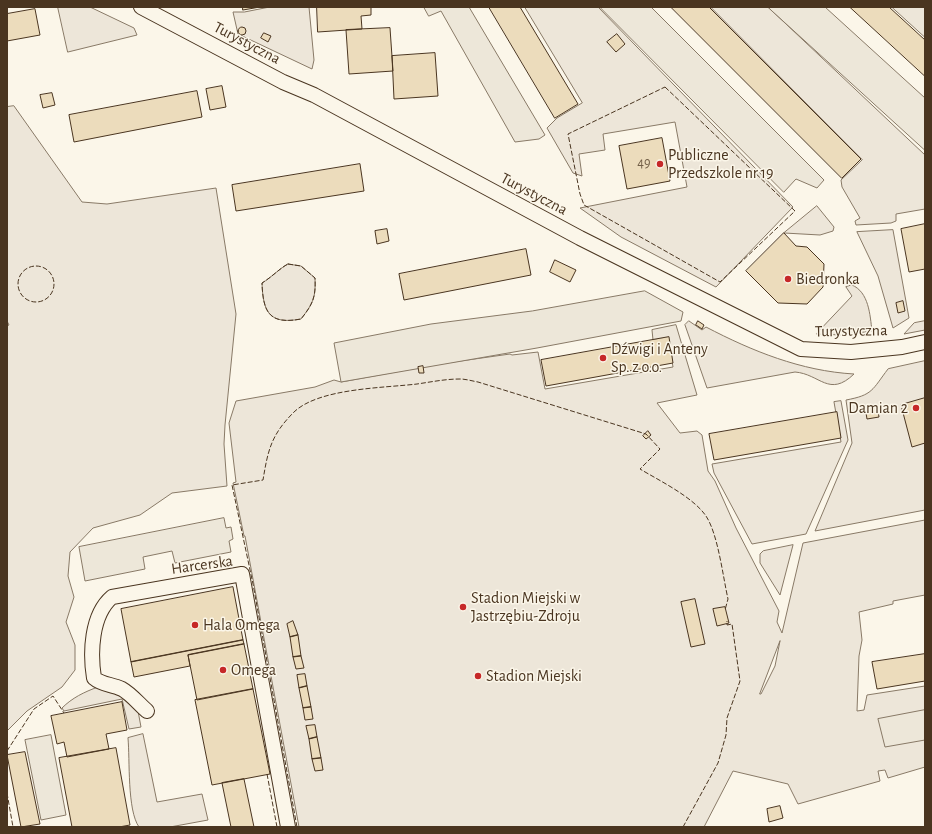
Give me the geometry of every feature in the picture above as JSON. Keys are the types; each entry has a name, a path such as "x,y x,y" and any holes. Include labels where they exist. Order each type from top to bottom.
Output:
{"street":[{"name":"Turystyczna","path":"142,7 283,82 314,95 580,238 801,349 851,352 902,347 925,342"},
{"name":"Harcerska","path":"147,711 124,690 110,684 100,683 94,678 92,653 96,624 104,604 112,597 242,574 288,827"}],"shaded area":[{"path":"58,7 90,7 134,28 137,35 68,52"},
{"path":"270,7 309,7 314,60 312,69 238,34 233,12 244,12"},
{"path":"424,7 469,7 545,135 539,139 515,142 441,11 429,16"},
{"path":"525,7 598,7 793,207 716,287 621,237 580,208 687,187 675,122 603,134 605,150 579,154 582,176 573,173 547,128 557,118 582,103"},
{"path":"600,7 651,7 824,180 817,188 796,179 784,192"},
{"path":"711,7 768,7 925,155 925,209 896,214 896,221 891,223 856,225 855,221 860,218 842,187 841,180 862,160"},
{"path":"768,7 825,7 925,98 925,150"},
{"path":"892,7 925,7 925,37"},
{"path":"14,106 82,202 107,204 216,188 236,314 224,444 227,486 172,493 140,515 93,528 70,552 68,576 74,597 66,622 75,645 75,670 62,687 27,711 7,731 7,326 9,325 7,321 7,107"},
{"path":"817,206 834,227 833,231 820,235 784,233"},
{"path":"893,230 909,318 893,328 878,276 857,232"},
{"path":"288,264 301,266 315,278 313,300 301,319 282,320 275,318 266,309 264,302 262,283"},
{"path":"852,285 858,288 865,298 868,305 872,331 842,335 816,334 852,296 846,287"},
{"path":"645,291 683,312 681,321 341,382 334,343 431,324 532,311"},
{"path":"689,321 702,330 706,327 759,352 777,358 815,369 854,374 838,384 824,383 804,374 795,372 707,388 685,325"},
{"path":"925,321 925,330 904,334 914,323"},
{"path":"676,325 697,395 657,403 680,433 697,431 702,435 708,471 715,481 736,528 779,611 777,622 782,633 803,543 925,520 925,595 893,601 893,604 859,612 862,640 859,656 857,711 864,710 867,695 925,686 925,767 888,778 885,770 878,771 880,781 798,804 788,784 733,771 704,827 299,827 245,536 233,483 236,482 229,423 236,401 315,387 334,380 341,382 439,364 510,354 538,352 545,389 673,367 668,338 653,340 652,330","holes":["780,641 775,666 761,694 760,694"]},
{"path":"925,361 925,510 815,531 852,443 846,400 867,394 875,387 888,369"},
{"path":"841,401 848,440 806,534 752,544 714,473 712,464 841,442 834,402"},
{"path":"224,518 226,528 231,527 233,539 229,541 231,552 175,563 172,551 143,557 145,569 85,581 79,547"},
{"path":"793,545 780,595 760,563 760,554 763,551"},
{"path":"98,687 118,687 138,711 141,727 129,729 122,699 64,711 62,708 78,696"},
{"path":"925,710 925,740 885,747 878,719"},
{"path":"143,734 157,802 202,794 208,820 170,827 139,827 132,809 128,738"},
{"path":"51,735 66,815 41,820 25,740"}],"building":[{"path":"243,7 260,7 243,10"},
{"path":"317,7 371,7 371,15 361,16 362,29 318,32"},
{"path":"489,7 520,7 578,104 555,118"},
{"path":"671,7 709,7 861,159 842,178"},
{"path":"850,7 889,7 925,40 925,76"},
{"path":"35,9 40,35 7,41 7,14"},
{"path":"240,27 244,27 246,31 244,35 240,35 238,33 238,29"},
{"path":"390,28 393,71 349,74 346,30"},
{"path":"264,33 271,36 268,42 261,38"},
{"path":"617,34 625,44 616,52 607,42"},
{"path":"435,53 438,96 394,99 392,56"},
{"path":"222,86 226,107 210,110 206,89"},
{"path":"197,91 202,117 74,142 69,115"},
{"path":"52,93 55,105 43,108 40,95"},
{"path":"662,138 670,181 627,189 619,146"},
{"path":"360,164 364,191 236,211 232,185"},
{"path":"925,224 925,269 909,272 901,229"},
{"path":"387,229 389,241 377,244 375,231"},
{"path":"784,233 796,246 807,247 824,264 823,287 807,304 778,303 746,271"},
{"path":"526,249 531,275 404,300 399,274"},
{"path":"555,260 576,270 570,282 550,272"},
{"path":"903,301 905,311 898,313 896,303"},
{"path":"698,321 704,325 702,329 696,325"},
{"path":"669,337 673,363 546,386 541,360"},
{"path":"423,366 424,373 419,373 418,367"},
{"path":"925,398 925,443 912,447 901,405"},
{"path":"877,405 879,417 867,419 865,407"},
{"path":"837,412 841,438 714,460 709,434"},
{"path":"648,431 651,435 646,439 643,436"},
{"path":"233,587 243,640 131,662 121,609"},
{"path":"695,599 705,644 691,647 681,602"},
{"path":"725,607 729,623 717,626 713,609"},
{"path":"293,621 298,635 290,637 287,624"},
{"path":"298,635 301,656 293,657 290,637"},
{"path":"243,640 244,644 188,655 190,666 134,677 131,662"},
{"path":"244,644 253,689 197,700 188,655"},
{"path":"925,654 925,681 877,689 872,662"},
{"path":"301,656 304,668 296,669 293,657"},
{"path":"305,674 307,686 299,688 297,675"},
{"path":"307,686 311,707 303,708 299,688"},
{"path":"253,689 270,774 212,785 195,700"},
{"path":"122,702 127,730 106,734 109,749 67,757 64,742 57,744 51,716"},
{"path":"311,707 313,719 305,720 303,708"},
{"path":"315,725 317,737 309,739 306,726"},
{"path":"317,737 321,758 312,759 309,739"},
{"path":"116,748 130,825 119,827 72,827 59,758"},
{"path":"25,752 40,824 21,827 7,755"},
{"path":"321,758 323,770 315,771 312,759"},
{"path":"244,779 254,827 231,827 222,783"},
{"path":"780,806 783,818 769,822 767,809"}],"fence":[{"path":"665,87 795,211 720,282 584,205 580,194 568,134 665,87"},
{"path":"288,264 301,266 315,278 313,300 301,319 282,320 275,318 266,309 264,302 262,283 288,264"},
{"path":"36,266 46,269 51,274 54,284 51,294 46,299 36,302 26,299 21,294 18,284 21,274 26,269 36,266"},
{"path":"297,827 253,584 232,485 263,480 269,451 275,436 286,420 305,404 319,398 352,390 462,379 478,382 646,434 660,449 640,469 676,490 693,502 706,516 710,524 720,556 728,599 725,610"},
{"path":"683,827 718,763 726,735 727,718 740,681 732,624 727,625 727,621"},
{"path":"7,751 34,709 53,696 64,713"},
{"path":"267,774 277,827"},
{"path":"7,793 13,827"}],"place":[{"name":"Publiczne Przedszkole nr 19","path":"660,164"},
{"name":"Biedronka","path":"788,279"},
{"name":"Dźwigi i Anteny Sp. z o.o.","path":"603,358"},
{"name":"Damian 2","path":"916,408"},
{"name":"Stadion Miejski w Jastrzębiu-Zdroju","path":"463,607"},
{"name":"Hala Omega","path":"195,625"},
{"name":"Omega","path":"223,670"},
{"name":"Stadion Miejski","path":"478,676"}]}
